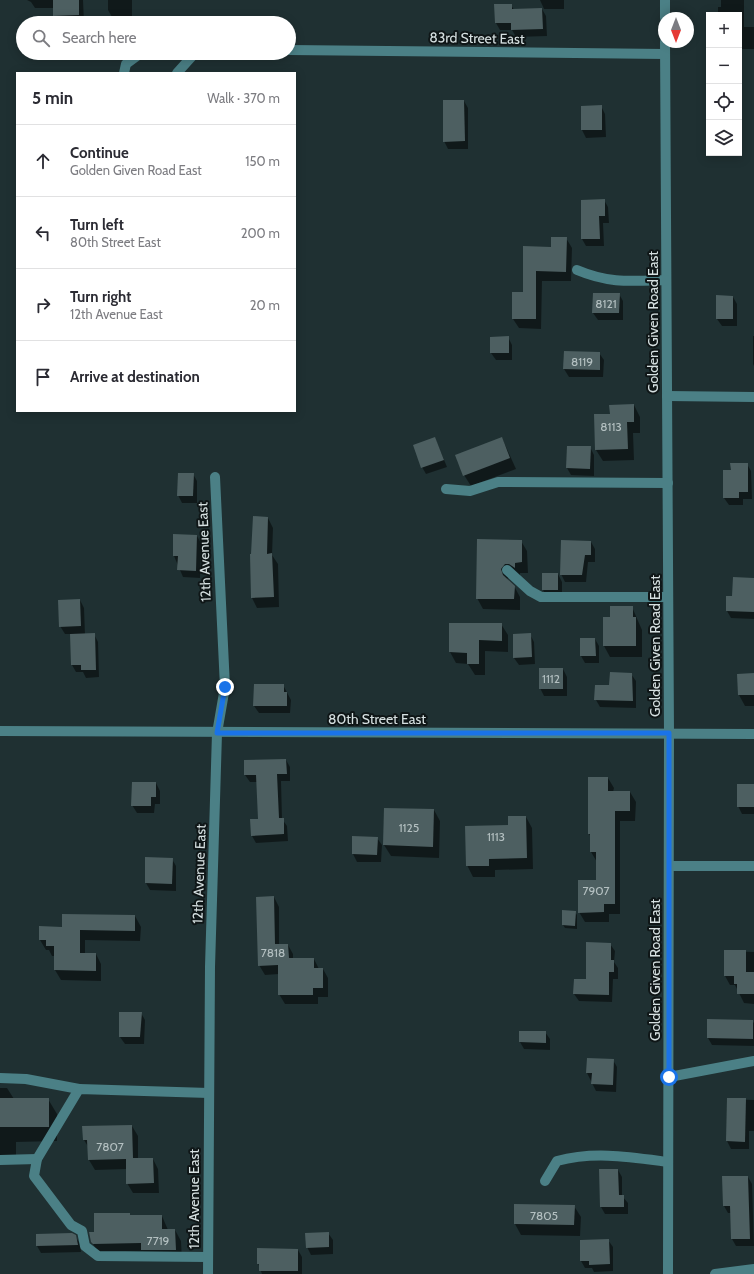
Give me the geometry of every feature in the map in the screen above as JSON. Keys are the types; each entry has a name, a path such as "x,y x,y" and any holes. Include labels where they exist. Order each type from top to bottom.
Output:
{"street":[{"path":"665,0 665,12"},
{"name":"Golden Given Road East","path":"665,48 669,733 668,1274"},
{"name":"83rd Street East","path":"296,50 665,54"},
{"path":"124,72 126,64 131,60"},
{"path":"178,72 189,60"},
{"path":"577,270 595,277 618,282 666,280"},
{"path":"667,396 754,397"},
{"name":"12th Avenue East","path":"208,1274 210,967 217,733 225,687 215,477"},
{"path":"446,489 470,491 498,482 668,483"},
{"path":"507,570 530,591 541,597 668,597"},
{"name":"80th Street East","path":"0,731 754,734"},
{"path":"669,866 754,866"},
{"path":"669,1077 754,1061"},
{"path":"0,1078 26,1079 79,1089 209,1093"},
{"path":"79,1089 37,1159 34,1176 71,1225 82,1231 85,1246 98,1256 208,1257"},
{"path":"545,1181 557,1161 575,1156 595,1155 668,1162"},
{"path":"0,1160 37,1159"},
{"path":"715,1274 754,1268"}],"building":[{"path":"53,0 79,0 79,15 53,16"},
{"path":"494,4 512,4 512,9 542,8 543,29 511,30 511,23 495,23"},
{"path":"443,100 464,100 465,141 443,142"},
{"path":"602,105 602,130 581,130 581,106"},
{"path":"605,199 605,216 599,216 600,239 581,239 581,200"},
{"path":"551,237 567,237 566,272 536,271 536,319 512,319 512,292 523,292 523,246 551,247"},
{"path":"593,293 620,293 619,313 592,313"},
{"path":"716,295 733,296 733,319 716,319"},
{"path":"509,336 509,353 490,353 490,337"},
{"path":"564,351 600,352 600,370 563,369"},
{"path":"634,404 634,422 627,422 628,449 595,450 594,414 610,414 609,405"},
{"path":"435,437 444,460 421,468 413,445"},
{"path":"502,437 510,458 463,476 455,455"},
{"path":"567,446 591,446 590,469 566,468"},
{"path":"730,463 748,463 748,492 739,492 739,498 723,498 723,470 731,470"},
{"path":"178,473 194,473 193,496 177,496"},
{"path":"253,516 268,517 267,554 272,553 274,597 251,598 250,554"},
{"path":"173,534 197,535 196,571 177,570 178,556 173,556"},
{"path":"477,539 522,540 522,562 515,563 515,568 509,564 505,564 501,569 503,575 515,586 514,599 476,599"},
{"path":"561,540 591,541 591,555 585,555 582,575 560,575"},
{"path":"542,573 558,573 558,590 542,590"},
{"path":"733,577 754,578 754,612 726,611 726,596 732,596"},
{"path":"80,599 81,626 59,627 58,600"},
{"path":"610,606 633,606 633,617 636,617 636,646 603,646 603,617 610,617"},
{"path":"449,623 502,623 502,641 479,640 479,664 467,664 467,653 449,652"},
{"path":"95,633 96,670 81,670 81,665 71,665 70,634"},
{"path":"531,633 532,657 513,658 513,634"},
{"path":"580,638 595,638 596,656 580,656"},
{"path":"539,668 563,668 563,689 539,689"},
{"path":"610,672 632,673 633,701 594,700 595,685 609,685"},
{"path":"754,673 754,695 738,695 737,674"},
{"path":"254,684 284,684 284,692 287,692 287,706 253,706"},
{"path":"286,759 287,774 277,774 279,818 284,818 284,834 251,836 250,819 258,819 256,775 244,775 244,760"},
{"path":"588,777 608,777 608,791 630,791 630,811 615,811 615,904 604,904 604,912 578,913 578,880 596,880 596,852 590,852 590,834 588,834"},
{"path":"132,782 156,782 156,797 151,797 151,806 131,806"},
{"path":"737,784 754,784 754,807 737,807"},
{"path":"384,808 434,809 433,847 383,845"},
{"path":"508,816 526,816 527,858 489,859 489,866 466,866 465,826 508,825"},
{"path":"352,836 378,837 377,855 352,854"},
{"path":"145,857 173,858 172,884 145,883"},
{"path":"274,896 275,944 288,944 289,958 314,958 314,968 323,968 323,988 313,988 313,995 278,995 278,965 258,966 256,897"},
{"path":"562,910 576,911 575,926 562,925"},
{"path":"62,914 135,915 135,931 80,930 80,953 96,953 96,971 54,970 54,946 46,946 46,940 39,940 39,926 62,927"},
{"path":"586,942 611,943 611,960 614,960 614,972 609,972 609,995 573,994 574,979 586,979"},
{"path":"724,950 746,950 746,972 754,972 754,994 737,994 737,984 734,984 734,976 724,976"},
{"path":"119,1012 142,1012 140,1037 119,1037"},
{"path":"707,1019 753,1020 753,1039 707,1038"},
{"path":"519,1031 546,1031 546,1043 519,1042"},
{"path":"587,1058 614,1059 613,1085 591,1084 592,1073 586,1073"},
{"path":"0,1098 49,1098 49,1127 0,1127"},
{"path":"727,1098 746,1098 745,1142 726,1141"},
{"path":"132,1125 133,1158 153,1158 154,1183 126,1184 126,1159 88,1160 87,1140 83,1140 82,1126"},
{"path":"599,1169 618,1169 619,1195 624,1195 624,1207 600,1207"},
{"path":"722,1176 748,1176 750,1239 731,1239 730,1206 723,1206"},
{"path":"514,1204 575,1205 574,1225 514,1224"},
{"path":"94,1213 162,1215 162,1229 175,1229 176,1250 141,1250 141,1243 93,1244 91,1242 89,1232 94,1232"},
{"path":"329,1232 329,1247 306,1248 305,1233"},
{"path":"72,1233 76,1235 78,1245 36,1246 36,1234"},
{"path":"609,1239 610,1264 589,1265 589,1261 580,1261 580,1240"},
{"path":"257,1248 298,1249 298,1271 259,1271 259,1264 257,1264"}],"route":[{"path":"225,687 217,733 669,733 669,1077"}]}
